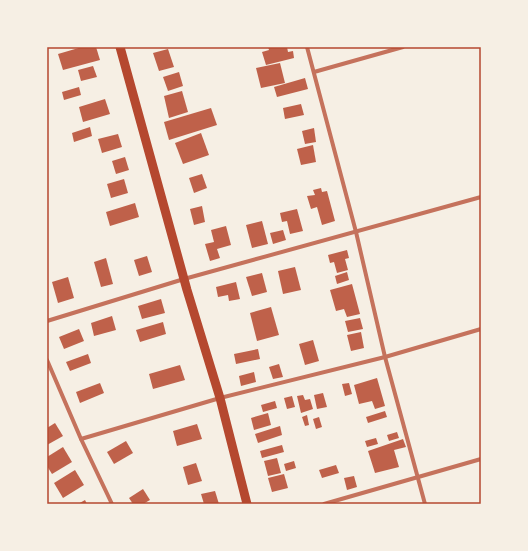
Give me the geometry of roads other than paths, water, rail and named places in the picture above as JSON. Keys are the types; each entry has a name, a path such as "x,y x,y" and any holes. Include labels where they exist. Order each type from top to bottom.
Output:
{"main road":[{"path":"120,47 184,279 220,398 247,504"}],"street":[{"path":"307,47 356,232 384,357 425,504"},
{"path":"314,72 403,47"},
{"path":"47,321 184,279 481,197"},
{"path":"81,439 220,398 384,357 481,329"},
{"path":"47,360 81,439 112,504"},
{"path":"324,504 481,459"}]}
